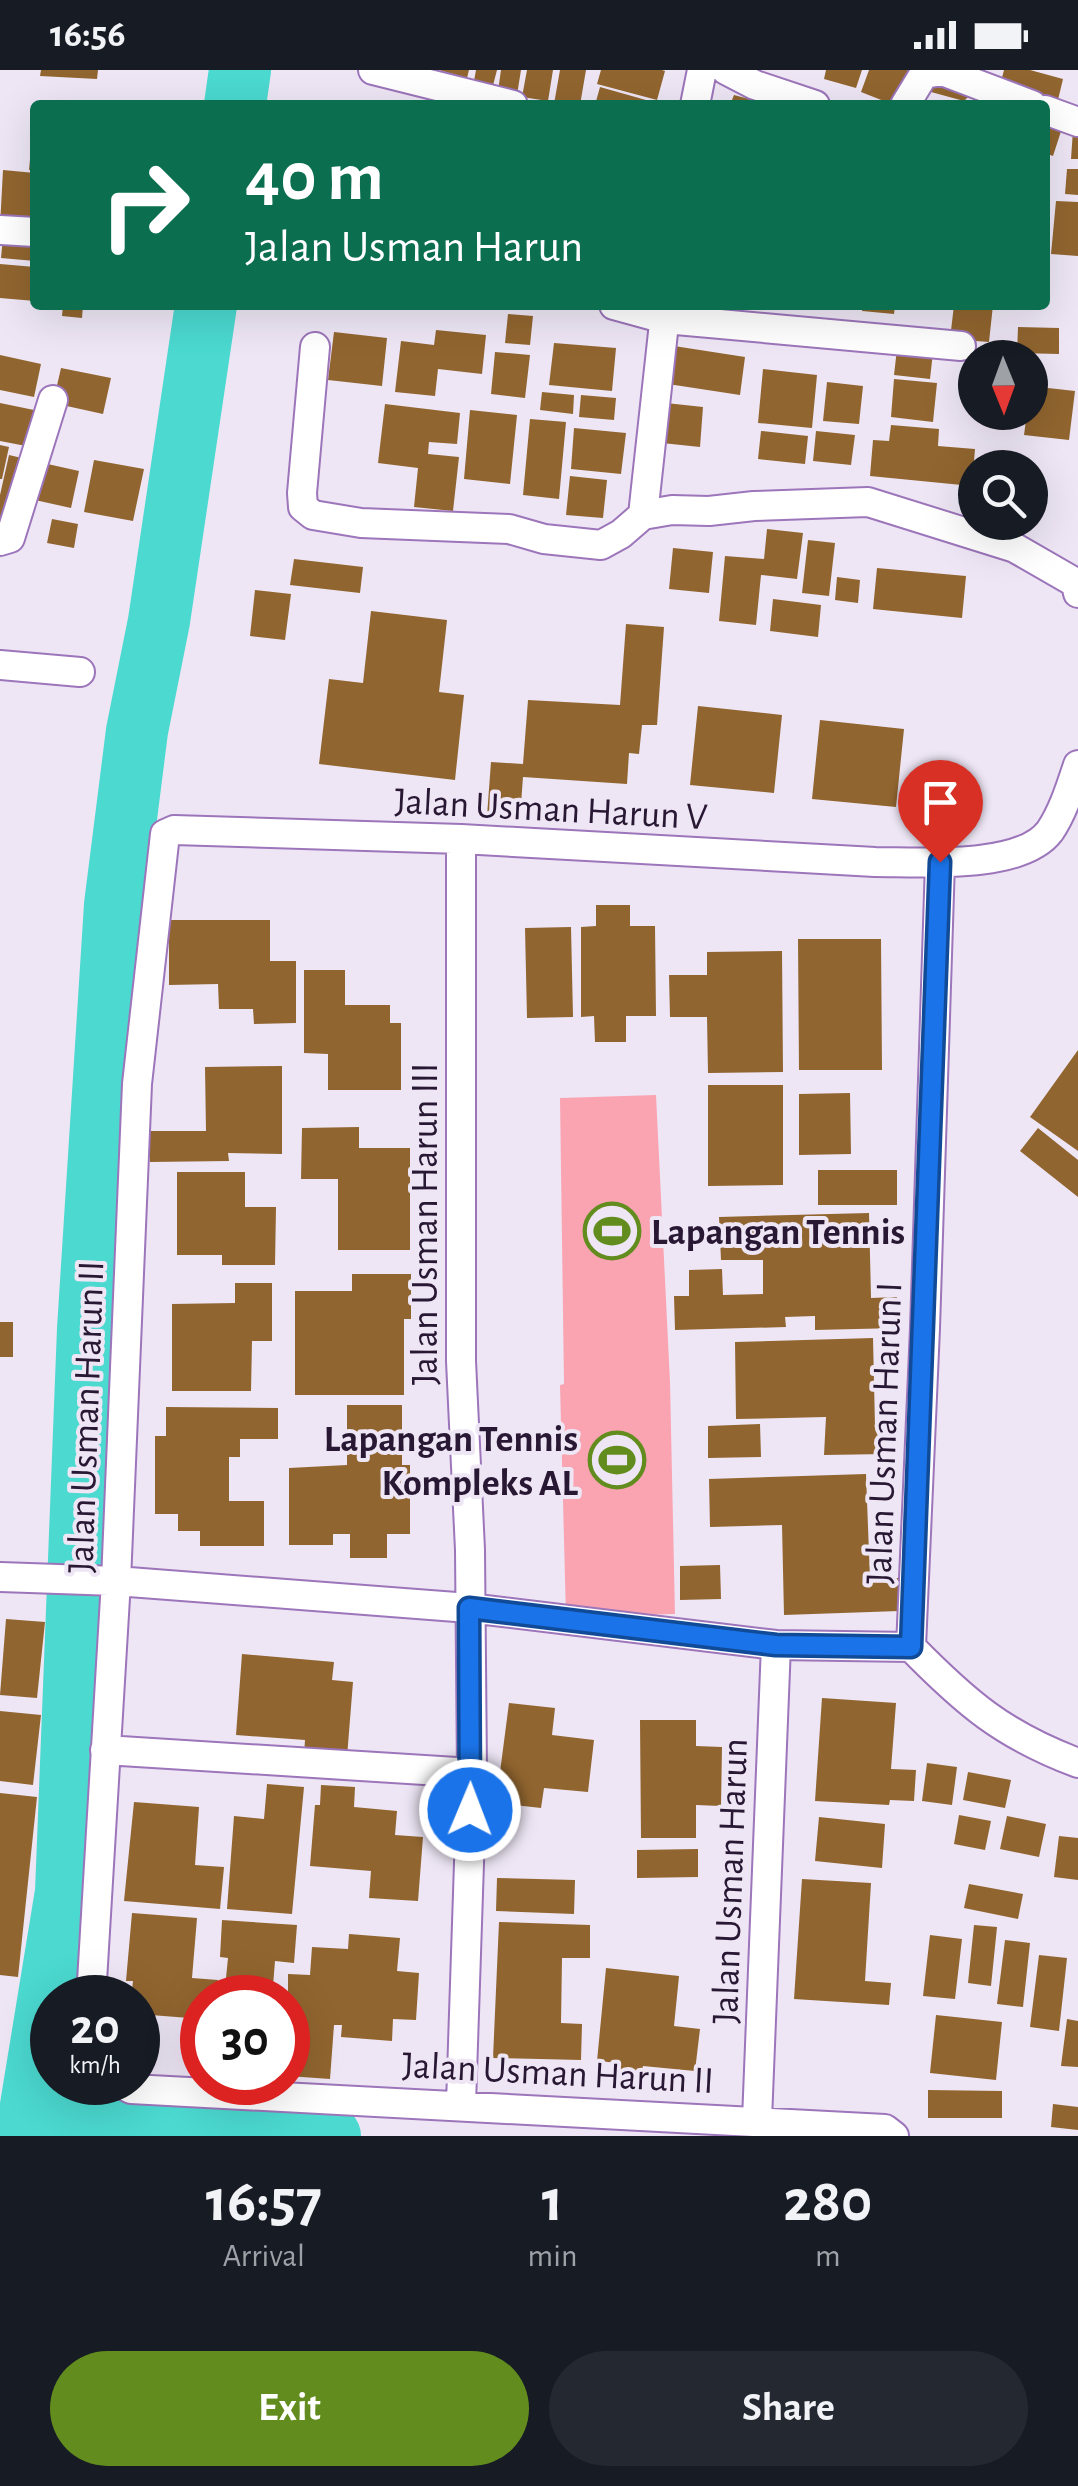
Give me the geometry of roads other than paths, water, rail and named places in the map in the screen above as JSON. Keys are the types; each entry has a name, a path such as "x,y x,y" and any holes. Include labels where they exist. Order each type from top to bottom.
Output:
{"street":[{"path":"374,70 493,100"},
{"path":"696,100 702,70"},
{"path":"726,70 755,85 800,100"},
{"path":"909,100 924,74 942,71 1019,100"},
{"path":"1050,112 1078,122"},
{"path":"0,230 30,232"},
{"path":"643,515 666,312 958,346"},
{"path":"315,347 302,493 303,507 312,515 361,523 509,528 544,539 602,545 643,515 672,510 868,502 1015,548 1078,586"},
{"path":"0,541 10,538 53,400"},
{"path":"0,665 80,672"},
{"name":"Jalan Usman Harun V","path":"162,840 174,830 940,862 1000,857 1031,848 1050,831 1078,765"},
{"name":"Jalan Usman Harun III","path":"461,839 461,1361 469,1608"},
{"name":"Jalan Usman Harun II","path":"92,1975 105,1750 108,1581 136,1084 162,840"},
{"name":"Jalan Usman Harun I","path":"911,1647 940,862"},
{"path":"0,1577 108,1581 469,1608 776,1645 911,1647 974,1709 1036,1748 1078,1764"},
{"path":"460,2104 472,1774 469,1608"},
{"name":"Jalan Usman Harun","path":"757,2120 776,1645"},
{"path":"105,1750 472,1774"},
{"name":"Jalan Usman Harun II","path":"160,2090 757,2120 884,2128 894,2136"}],"waterway":[{"path":"236,100 240,70"},
{"path":"26,2136 66,1892 88,1329 115,905 137,731 159,621 205,310"},
{"path":"27,2130 108,2126 320,2132 330,2136"}],"place":[{"name":"Lapangan Tennis","path":"612,1231"},
{"name":"Lapangan Tennis Kompleks AL","path":"617,1460"}]}
